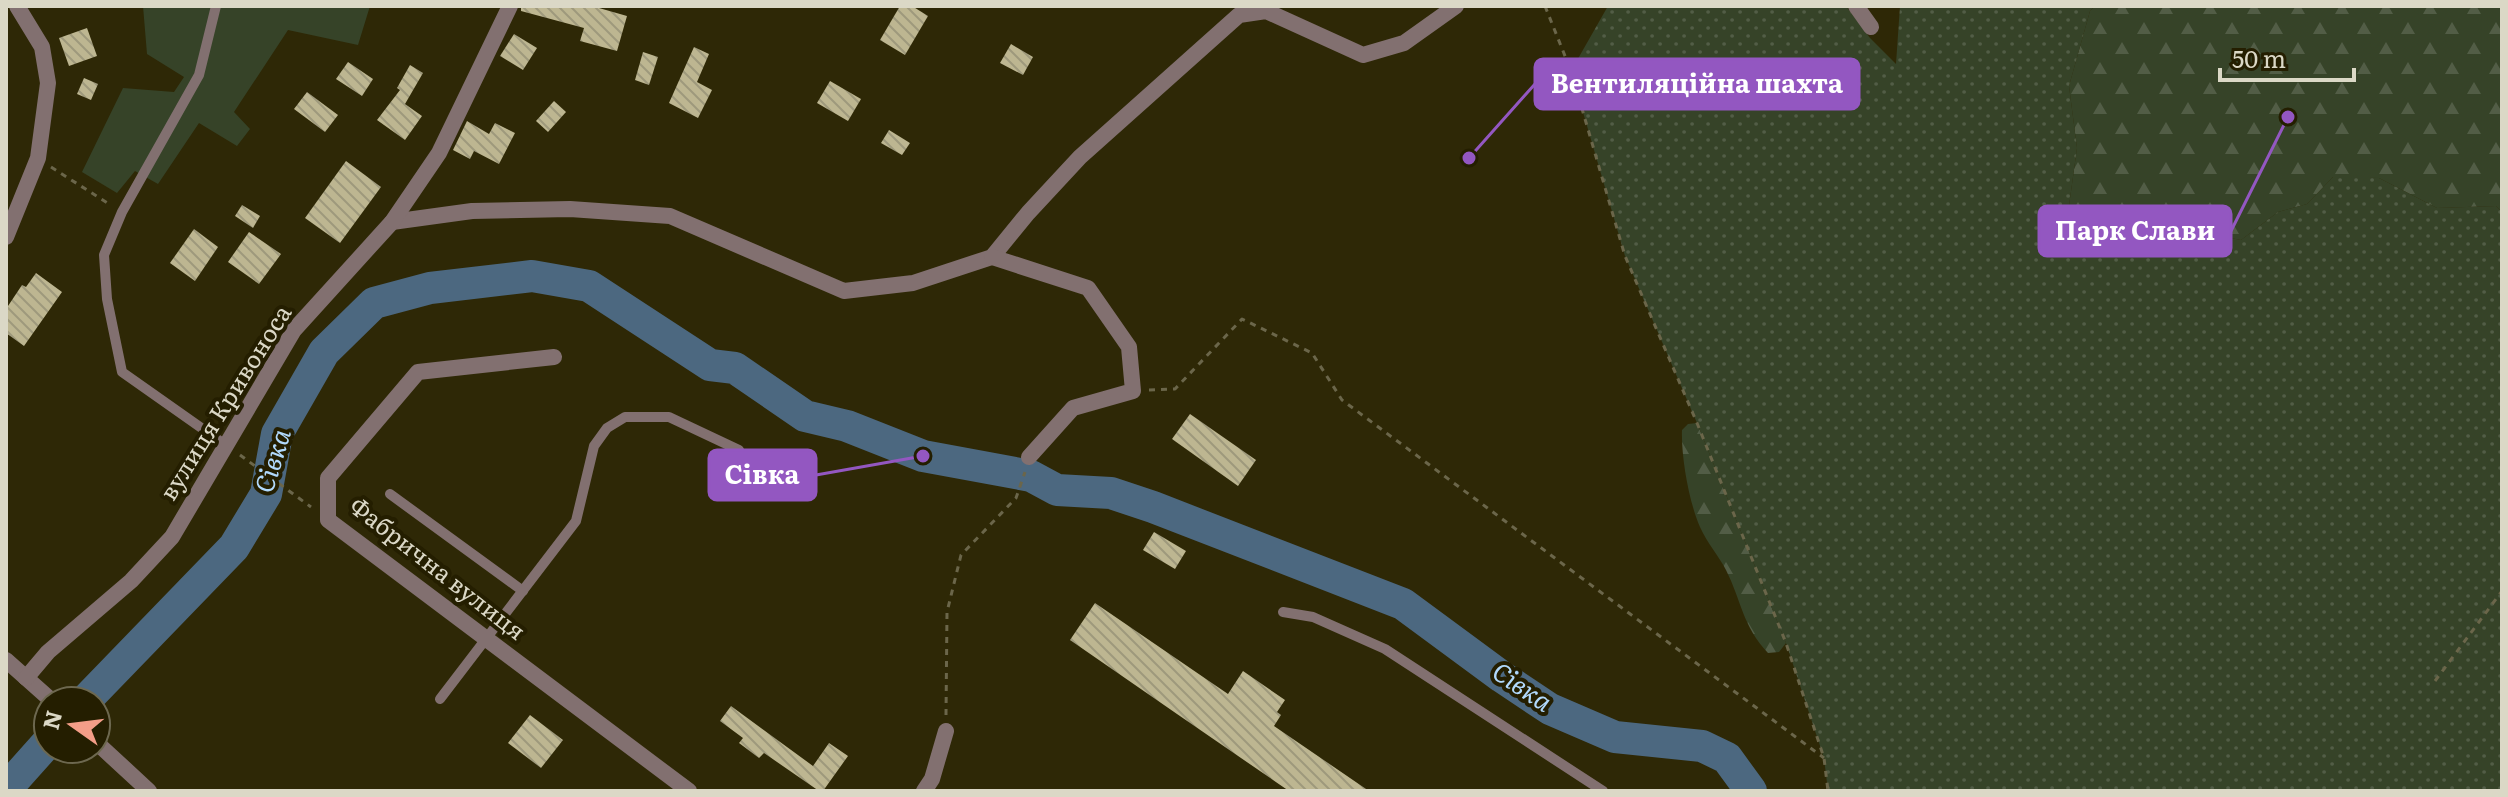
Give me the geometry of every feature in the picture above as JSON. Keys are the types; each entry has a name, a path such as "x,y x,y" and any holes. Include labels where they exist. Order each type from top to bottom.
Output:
{"street":[{"path":"6,237 38,158 48,83 42,47 17,6"},
{"name":"вулиця Кривоноса","path":"26,678 48,652 131,581 172,537 294,330 392,222 439,153 510,6"},
{"path":"392,222 472,211 570,209 670,216 844,291 913,283 992,257 1080,157 1239,15 1265,8 1363,55 1404,43 1456,6"},
{"path":"1856,6 1871,27"},
{"path":"992,257 1088,288 1129,347 1133,391 1073,408 1029,457"},
{"name":"Фабрична вулиця","path":"554,357 418,372 328,478 328,520 689,791"},
{"path":"6,660 34,685"},
{"path":"924,791 932,779 946,731"},
{"path":"112,757 149,791"}],"lane":[{"path":"216,6 199,75 122,212 104,255 107,299 122,372 227,446"},
{"path":"440,699 576,521 594,446 607,428 625,417 669,417 739,450"},
{"path":"390,494 523,591"},
{"path":"1283,612 1313,617 1385,649 1603,791"}],"path":[{"path":"1545,6 1571,71 1625,256 1786,643 1824,758 1828,791"},
{"path":"38,158 122,212"},
{"path":"1133,391 1175,389 1242,319 1312,353 1342,400 1824,758"},
{"path":"227,446 328,520"},
{"path":"946,731 947,612 961,555 1016,498 1029,457"},
{"path":"2435,681 2502,591"}],"green space":[{"path":"143,6 370,6 358,45 288,30 234,112 250,129 237,146 199,123 158,184 135,171 117,193 82,172 123,88 174,92 184,77 147,54"},
{"path":"1608,6 1846,6 1870,38 1896,64 1900,6 2095,6 2090,11 2069,86 2077,148 2068,213 2074,228 2095,249 2126,248 2154,234 2183,229 2241,240 2278,212 2307,204 2333,177 2349,175 2379,178 2437,208 2496,206 2502,212 2502,791 1828,791 1824,758 1786,643 1625,256 1571,71"},
{"path":"2095,6 2502,6 2502,212 2496,206 2437,208 2379,178 2333,177 2307,204 2278,212 2241,240 2183,229 2154,234 2126,248 2095,249 2074,228 2068,213 2077,148 2069,86 2090,11"},
{"path":"1697,423 1786,643 1779,652 1768,653 1759,643 1726,570 1696,517 1686,479 1682,430 1688,424"}],"building":[{"path":"521,6 592,6 627,16 617,51 580,41 584,28 521,11"},
{"path":"900,6 912,6 928,16 905,55 880,40"},
{"path":"87,28 97,56 69,66 59,38"},
{"path":"514,34 537,48 523,70 500,56"},
{"path":"1011,44 1033,57 1023,75 1000,63"},
{"path":"694,47 709,54 697,82 712,90 698,118 669,103"},
{"path":"643,52 658,57 649,85 635,80"},
{"path":"348,62 373,79 362,96 336,79"},
{"path":"410,65 423,73 405,104 422,116 405,140 377,120 400,90 397,88"},
{"path":"84,78 98,84 91,100 77,94"},
{"path":"830,81 861,99 848,121 817,103"},
{"path":"307,92 338,115 325,132 294,109"},
{"path":"554,101 566,112 548,132 536,121"},
{"path":"467,121 489,134 495,123 515,133 499,164 474,151 470,159 453,150"},
{"path":"889,130 910,143 902,155 881,143"},
{"path":"346,161 381,187 340,243 305,218"},
{"path":"242,205 260,216 253,228 235,216"},
{"path":"194,229 218,247 195,281 170,263"},
{"path":"249,232 281,254 259,284 228,262"},
{"path":"36,273 62,292 24,346 6,333 6,309 22,285 26,287"},
{"path":"1190,414 1256,460 1238,486 1172,439"},
{"path":"1154,532 1186,551 1175,569 1143,550"},
{"path":"1095,603 1228,694 1243,671 1285,700 1277,712 1281,715 1274,726 1369,791 1289,791 1070,640"},
{"path":"731,706 813,766 829,743 848,756 823,791 819,791 764,753 759,758 739,743 743,738 720,721"},
{"path":"530,715 563,740 541,768 508,743"}],"waterway":[{"name":"Сівка","path":"100,685 234,547 266,494 277,434 324,352 374,303 430,288 532,276 589,286 710,365 735,368 805,416 847,426 923,456 1031,476 1057,490 1111,493 1403,604 1550,709 1615,737 1702,746 1727,758 1751,791"},
{"name":"Сівка","path":"6,789 32,760"}],"place":[{"name":"Парк Слави","path":"2288,117"},
{"name":"Вентиляційна шахта","path":"1469,158"},
{"name":"Сівка","path":"923,456"}]}
